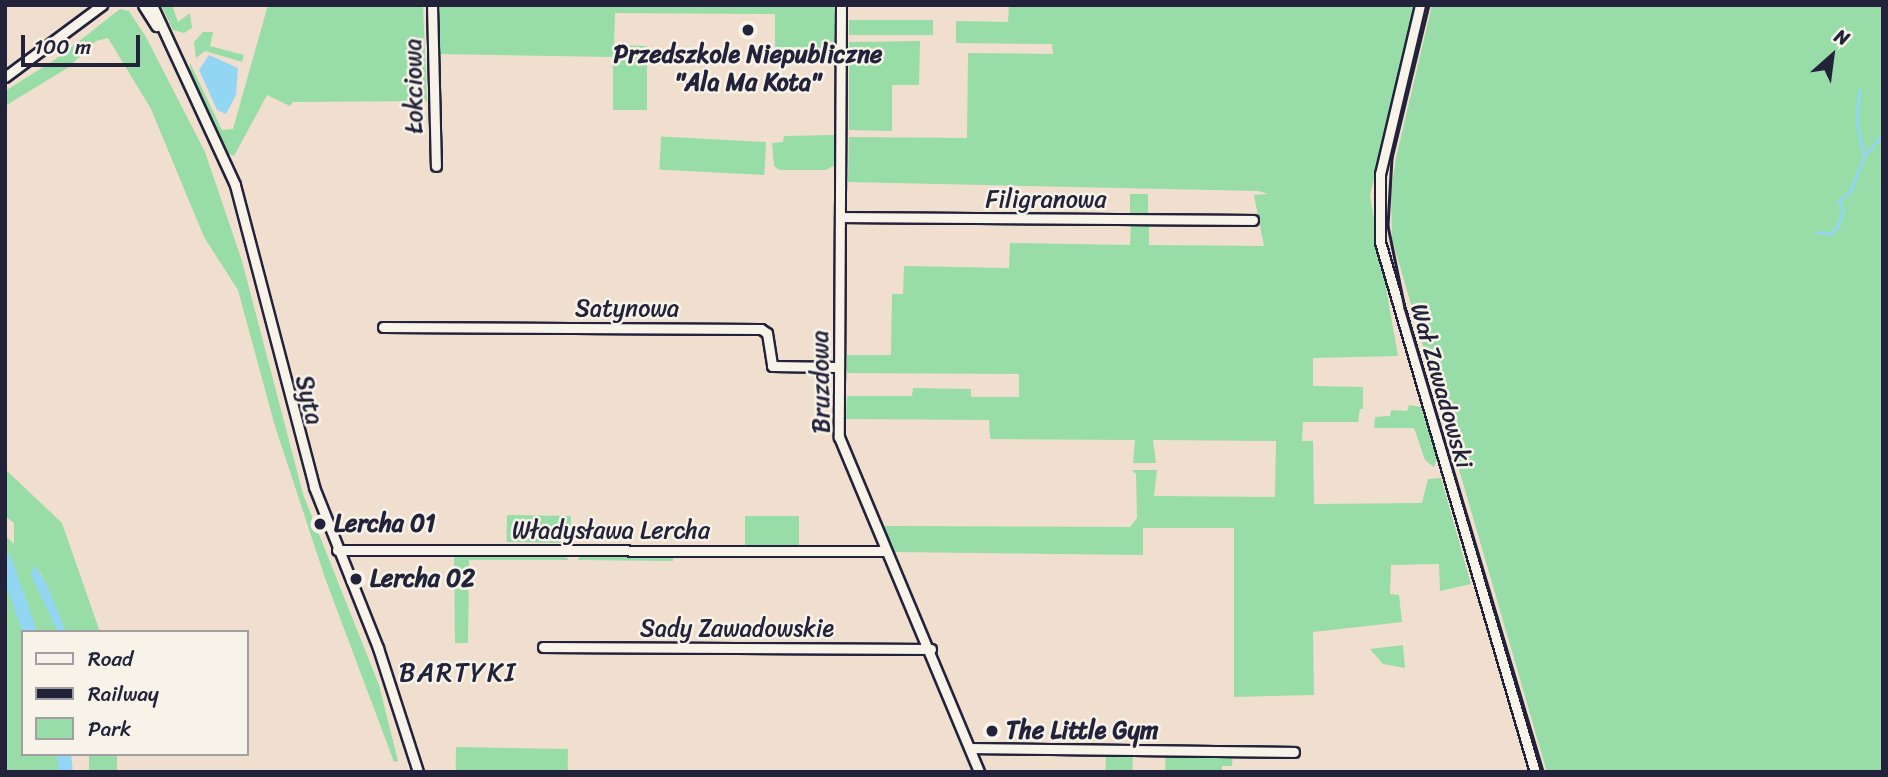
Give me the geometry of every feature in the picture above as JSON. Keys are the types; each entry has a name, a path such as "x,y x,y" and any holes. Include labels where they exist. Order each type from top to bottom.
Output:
{"street":[{"path":"5,78 99,9 110,5"},
{"name":"Syta","path":"143,5 165,38"},
{"name":"Syta","path":"152,5 240,199 295,424 337,551 378,648 418,772"},
{"name":"Łokciowa","path":"432,5 436,166"},
{"name":"Bruzdowa","path":"841,5 839,437 884,551 931,649 972,748 979,772"},
{"name":"Wał Zawadowski","path":"1420,5 1380,174 1380,242 1535,772"},
{"name":"Filigranowa","path":"840,217 1253,220"},
{"name":"Satynowa","path":"383,327 761,329 767,333 772,366 838,367"},
{"name":"Władysława Lercha","path":"337,551 884,551"},
{"name":"Sady Zawadowskie","path":"543,647 931,649"},
{"path":"972,748 1294,752"}],"green space":[{"path":"161,5 172,5 178,22 190,13 192,28 184,33 173,30"},
{"path":"268,5 423,5 427,101 293,102 290,106 267,95 234,156 229,154 189,76 190,63 222,130 233,129"},
{"path":"435,5 835,5 836,48 775,47 775,14 615,13 614,45 647,46 647,110 613,110 613,57 437,54"},
{"path":"1009,5 1414,5 1370,196 1398,356 1313,358 1313,386 1363,387 1363,409 1360,409 1358,422 1303,422 1302,441 1313,441 1314,504 1422,503 1428,479 1441,478 1471,584 1440,591 1439,564 1391,565 1390,594 1399,595 1402,622 1313,632 1314,695 1234,697 1234,528 1143,528 1143,555 893,552 884,526 1130,527 1137,518 1136,474 1132,470 1157,470 1154,496 1275,497 1276,441 1153,440 1156,463 1133,463 1135,440 990,439 989,420 846,419 847,396 912,396 913,388 971,389 971,397 1019,397 1019,374 847,373 847,355 891,355 892,294 903,294 904,266 1009,268 1010,243 1130,245 1131,222 1149,222 1149,245 1264,246 1254,195 1268,194 1258,191 848,182 849,137 967,138 968,53 1053,54 1052,44 956,43 956,21 1008,22"},
{"path":"1432,5 1883,5 1883,772 1547,772 1392,239 1391,191 1396,158"},
{"path":"120,9 129,11 146,37 205,152 242,261 303,494 379,685 398,761 394,762 325,578 274,423 238,290 204,237 151,109 108,38 96,41 69,67 5,106 5,91 59,57"},
{"path":"849,20 933,20 933,35 849,35"},
{"path":"203,32 213,32 210,46 244,55 242,62 205,51 196,58 194,42"},
{"path":"920,41 919,85 892,85 892,131 849,130 849,42"},
{"path":"835,135 837,164 826,170 779,170 774,166 772,143 783,142 784,136"},
{"path":"661,137 766,142 764,175 659,169"},
{"path":"1130,194 1148,194 1148,216 1130,216"},
{"path":"1409,405 1421,407 1437,459 1434,467 1425,460 1414,428 1374,428 1375,417 1390,416 1391,410 1407,411"},
{"path":"5,469 62,523 99,630 65,630 40,571 57,630 33,630 24,593 5,557 5,535 14,544 14,523 5,516"},
{"path":"507,515 571,516 571,543 507,542"},
{"path":"745,516 799,516 799,547 745,547"},
{"path":"454,555 565,556 569,560 469,560 468,643 455,643"},
{"path":"580,556 673,556 673,561 578,560"},
{"path":"5,580 15,596 24,630 21,630 21,756 58,756 62,772 5,772"},
{"path":"1403,645 1405,668 1383,664 1370,649"},
{"path":"456,747 568,749 568,772 456,772"},
{"path":"1166,751 1233,753 1232,766 1222,766 1222,772 1165,772"},
{"path":"1106,754 1133,755 1132,772 1105,772"},
{"path":"89,756 117,756 117,772 89,772"}],"water":[{"path":"209,55 238,68 236,95 226,114 217,110 199,70"},
{"path":"34,565 46,583 65,630 57,630 31,575"}],"waterway":[{"path":"1817,232 1830,234 1837,227 1843,211 1839,202 1851,190 1864,156 1857,125 1859,90"},
{"path":"1864,156 1883,134"},
{"path":"5,561 29,630"},
{"path":"64,756 66,772"}],"railway":[{"path":"1429,5 1392,158 1388,226 1405,308 1543,772"}],"place":[{"name":"Przedszkole Niepubliczne \"Ala Ma Kota\"","path":"748,30"},
{"name":"Lercha 01","path":"320,524"},
{"name":"Lercha 02","path":"356,579"},
{"name":"The Little Gym","path":"992,731"}],"district":[{"name":"BARTYKI","path":"458,673"}]}
